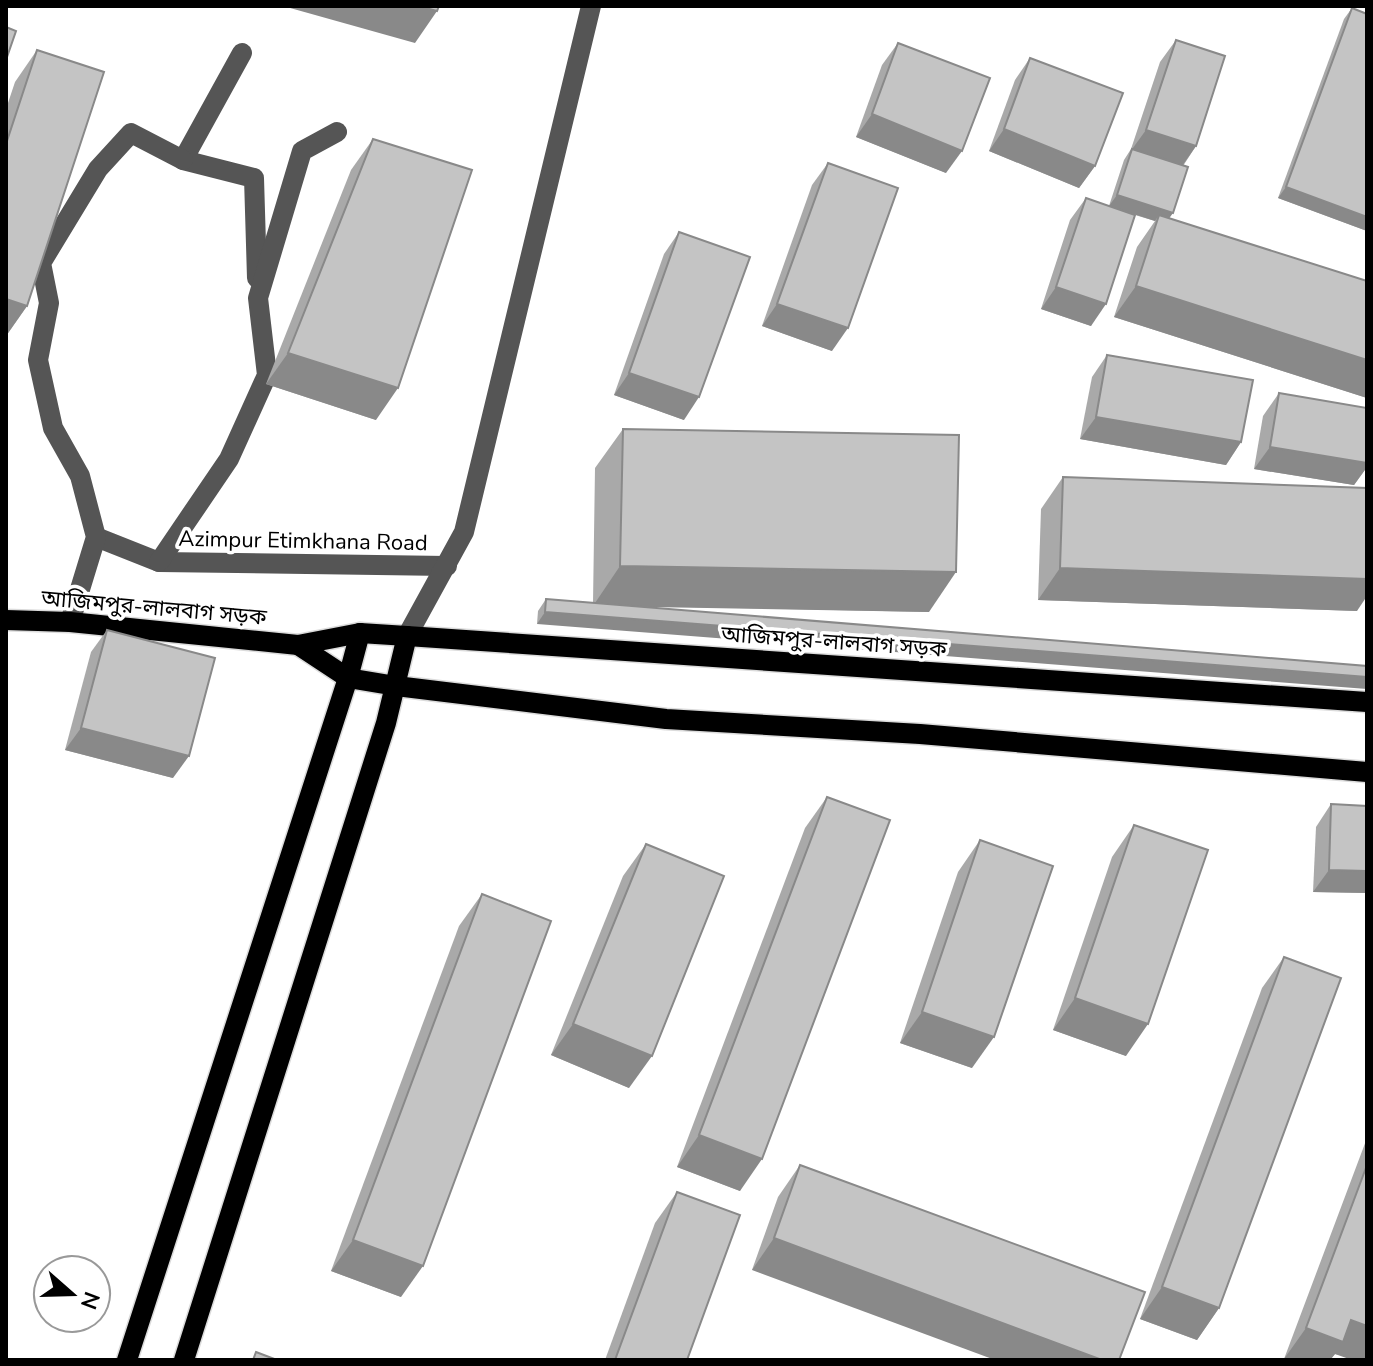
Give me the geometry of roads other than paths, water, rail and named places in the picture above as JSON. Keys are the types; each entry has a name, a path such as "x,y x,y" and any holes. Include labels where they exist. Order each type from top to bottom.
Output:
{"main road":[{"name":"আজিমপুর-লালবাগ সড়ক","path":"6,620 70,622 298,645 360,633 1367,702"},
{"path":"127,1360 360,633"},
{"path":"184,1360 386,723 407,636"},
{"name":"আজিমপুর-লালবাগ সড়ক","path":"298,645 348,678"},
{"path":"348,678 666,719 920,734 1367,772"}],"street":[{"path":"407,636 464,532 591,6"},
{"path":"70,622 96,537 80,476 53,428 38,360 49,303 41,263 98,169 131,133 183,160 242,53"},
{"name":"Azimpur Etimkhana Road","path":"258,298 302,151 337,132"},
{"name":"Azimpur Etimkhana Road","path":"159,562 229,459 267,375 258,298 254,178 183,160"},
{"name":"Azimpur Etimkhana Road","path":"96,537 159,562 447,566"}]}
